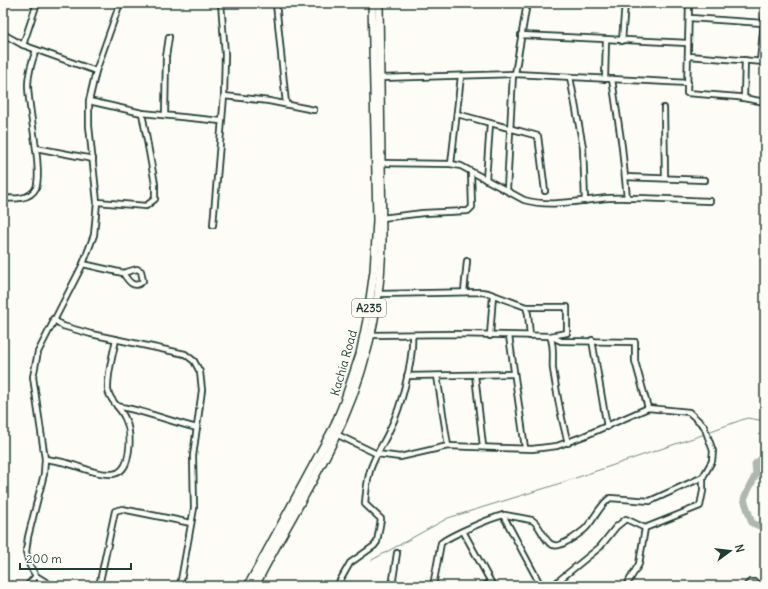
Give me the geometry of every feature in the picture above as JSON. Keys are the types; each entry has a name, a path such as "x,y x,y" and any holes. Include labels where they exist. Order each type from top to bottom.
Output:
{"highway":[{"name":"Kachia Road","path":"248,586 334,427 353,376 365,331 373,286 376,241 372,3"},
{"name":"Kachia Road","path":"255,586 336,434 356,385 371,335 379,294 382,218 379,3"}],"street":[{"path":"23,45 37,3"},
{"path":"52,586 36,576 30,566 26,552 28,537 44,474 45,459 33,377 38,352 53,319 83,264 94,235 97,202 89,126 89,102 96,70 120,3"},
{"path":"212,225 224,96 225,54 221,3"},
{"path":"276,3 286,104"},
{"path":"507,190 514,74 527,3"},
{"path":"622,41 625,3"},
{"path":"689,3 690,18 687,91 689,94 744,98 765,102"},
{"path":"688,56 763,61 763,23 765,14"},
{"path":"690,18 763,23"},
{"path":"3,34 23,45 96,70"},
{"path":"521,35 688,43"},
{"path":"165,114 166,57 169,37"},
{"path":"605,79 606,40"},
{"path":"3,198 15,200 26,197 36,188 38,176 36,148 29,106 28,83 31,64 36,50"},
{"path":"744,98 745,60"},
{"path":"380,78 514,74 688,83"},
{"path":"451,164 461,76"},
{"path":"570,77 584,147 585,201"},
{"path":"612,79 625,177 626,198"},
{"path":"224,96 286,104 314,110"},
{"path":"89,102 142,113 165,114 221,121"},
{"path":"664,108 665,178"},
{"path":"97,202 146,206 155,199 155,184 142,113"},
{"path":"456,114 538,136 545,191"},
{"path":"486,180 490,124"},
{"path":"36,148 93,159"},
{"path":"382,163 451,164 533,202 550,204 626,198 710,201"},
{"path":"382,218 423,212 468,211 472,207 471,172"},
{"path":"625,177 706,180"},
{"path":"464,292 467,261"},
{"path":"83,264 123,273"},
{"path":"371,335 454,334 490,336 550,336 567,333 567,307 526,307 481,292 379,294"},
{"path":"490,336 493,295"},
{"path":"526,307 530,336"},
{"path":"53,319 64,326 91,334 185,354 194,361 200,372 202,390 193,470 194,508 180,586"},
{"path":"337,586 350,563 374,546 377,542 381,519 365,504 369,474 377,454 391,428 407,376 413,347 412,335"},
{"path":"509,336 524,448"},
{"path":"550,336 561,340 635,342 635,362 648,408"},
{"path":"550,336 554,344 553,367 559,412 568,442"},
{"path":"45,459 67,463 90,472 114,474 121,471 126,463 130,448 130,435 127,421 110,398 108,390 116,339"},
{"path":"592,340 607,427"},
{"path":"407,376 514,374"},
{"path":"475,375 483,446"},
{"path":"437,376 448,446"},
{"path":"117,406 145,411 171,422 197,428"},
{"path":"336,434 377,454 400,457 448,446 524,448 557,446 607,427 648,408 689,412 704,426 713,451 712,461 703,477 703,491 700,506 645,528 626,519 616,527 600,546 552,586"},
{"path":"433,586 441,543 463,531 503,516 531,520 536,524 549,543 555,546 562,545 585,529 610,498 650,501 703,477"},
{"path":"99,586 115,511 122,509 191,523"},
{"path":"503,516 541,586"},
{"path":"626,586 638,564 645,528"},
{"path":"463,531 492,585 482,586"},
{"path":"392,586 398,554"},
{"path":"27,586 36,576"},
{"path":"746,586 750,582 755,582 758,586"}],"waterway":[{"path":"708,432 747,418 765,421"},
{"path":"372,560 448,518 549,487 705,434"},
{"path":"765,456 755,464 756,474 744,499 752,523 765,528"}]}
